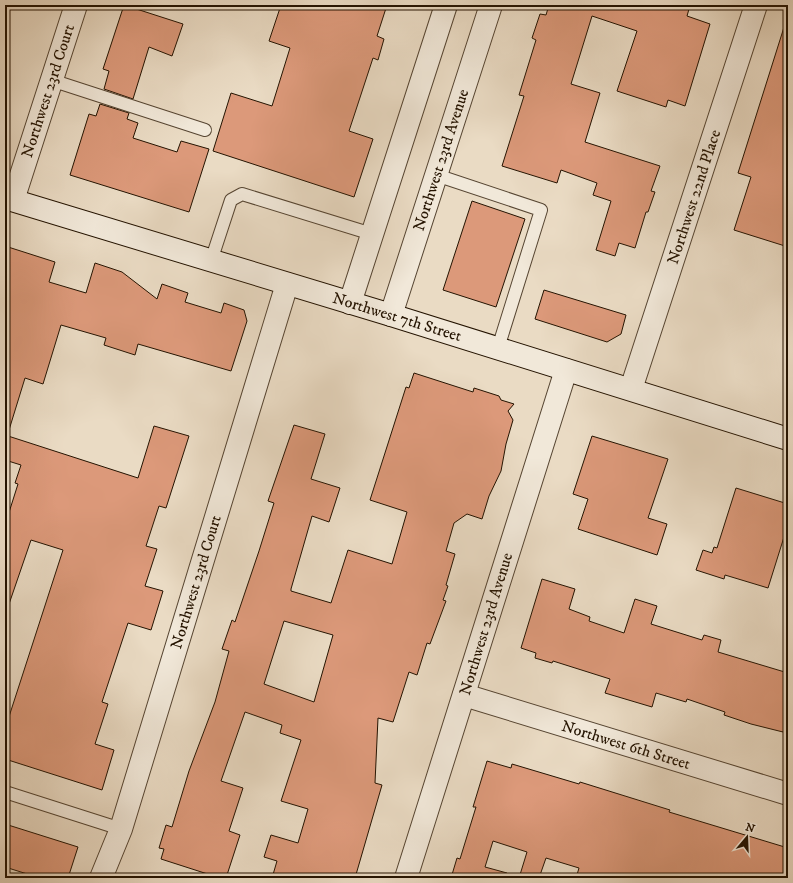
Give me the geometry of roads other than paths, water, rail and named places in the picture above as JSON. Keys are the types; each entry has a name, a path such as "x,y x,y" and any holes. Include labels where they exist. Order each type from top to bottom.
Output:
{"street":[{"name":"Northwest 23rd Court","path":"9,199 76,5"},
{"path":"350,303 446,5"},
{"name":"Northwest 23rd Avenue","path":"392,315 491,5"},
{"name":"Northwest 22nd Place","path":"631,389 756,5"},
{"name":"Northwest 7th Street","path":"9,199 392,315 788,439"},
{"name":"Northwest 23rd Court","path":"100,878 121,829 287,284"},
{"name":"Northwest 23rd Avenue","path":"406,878 566,370"},
{"name":"Northwest 6th Street","path":"464,695 788,794"}],"lane":[{"path":"51,80 205,130"},
{"path":"436,175 541,210 498,348"},
{"path":"211,261 231,200 242,194 372,234"},
{"path":"5,792 121,829"}]}
